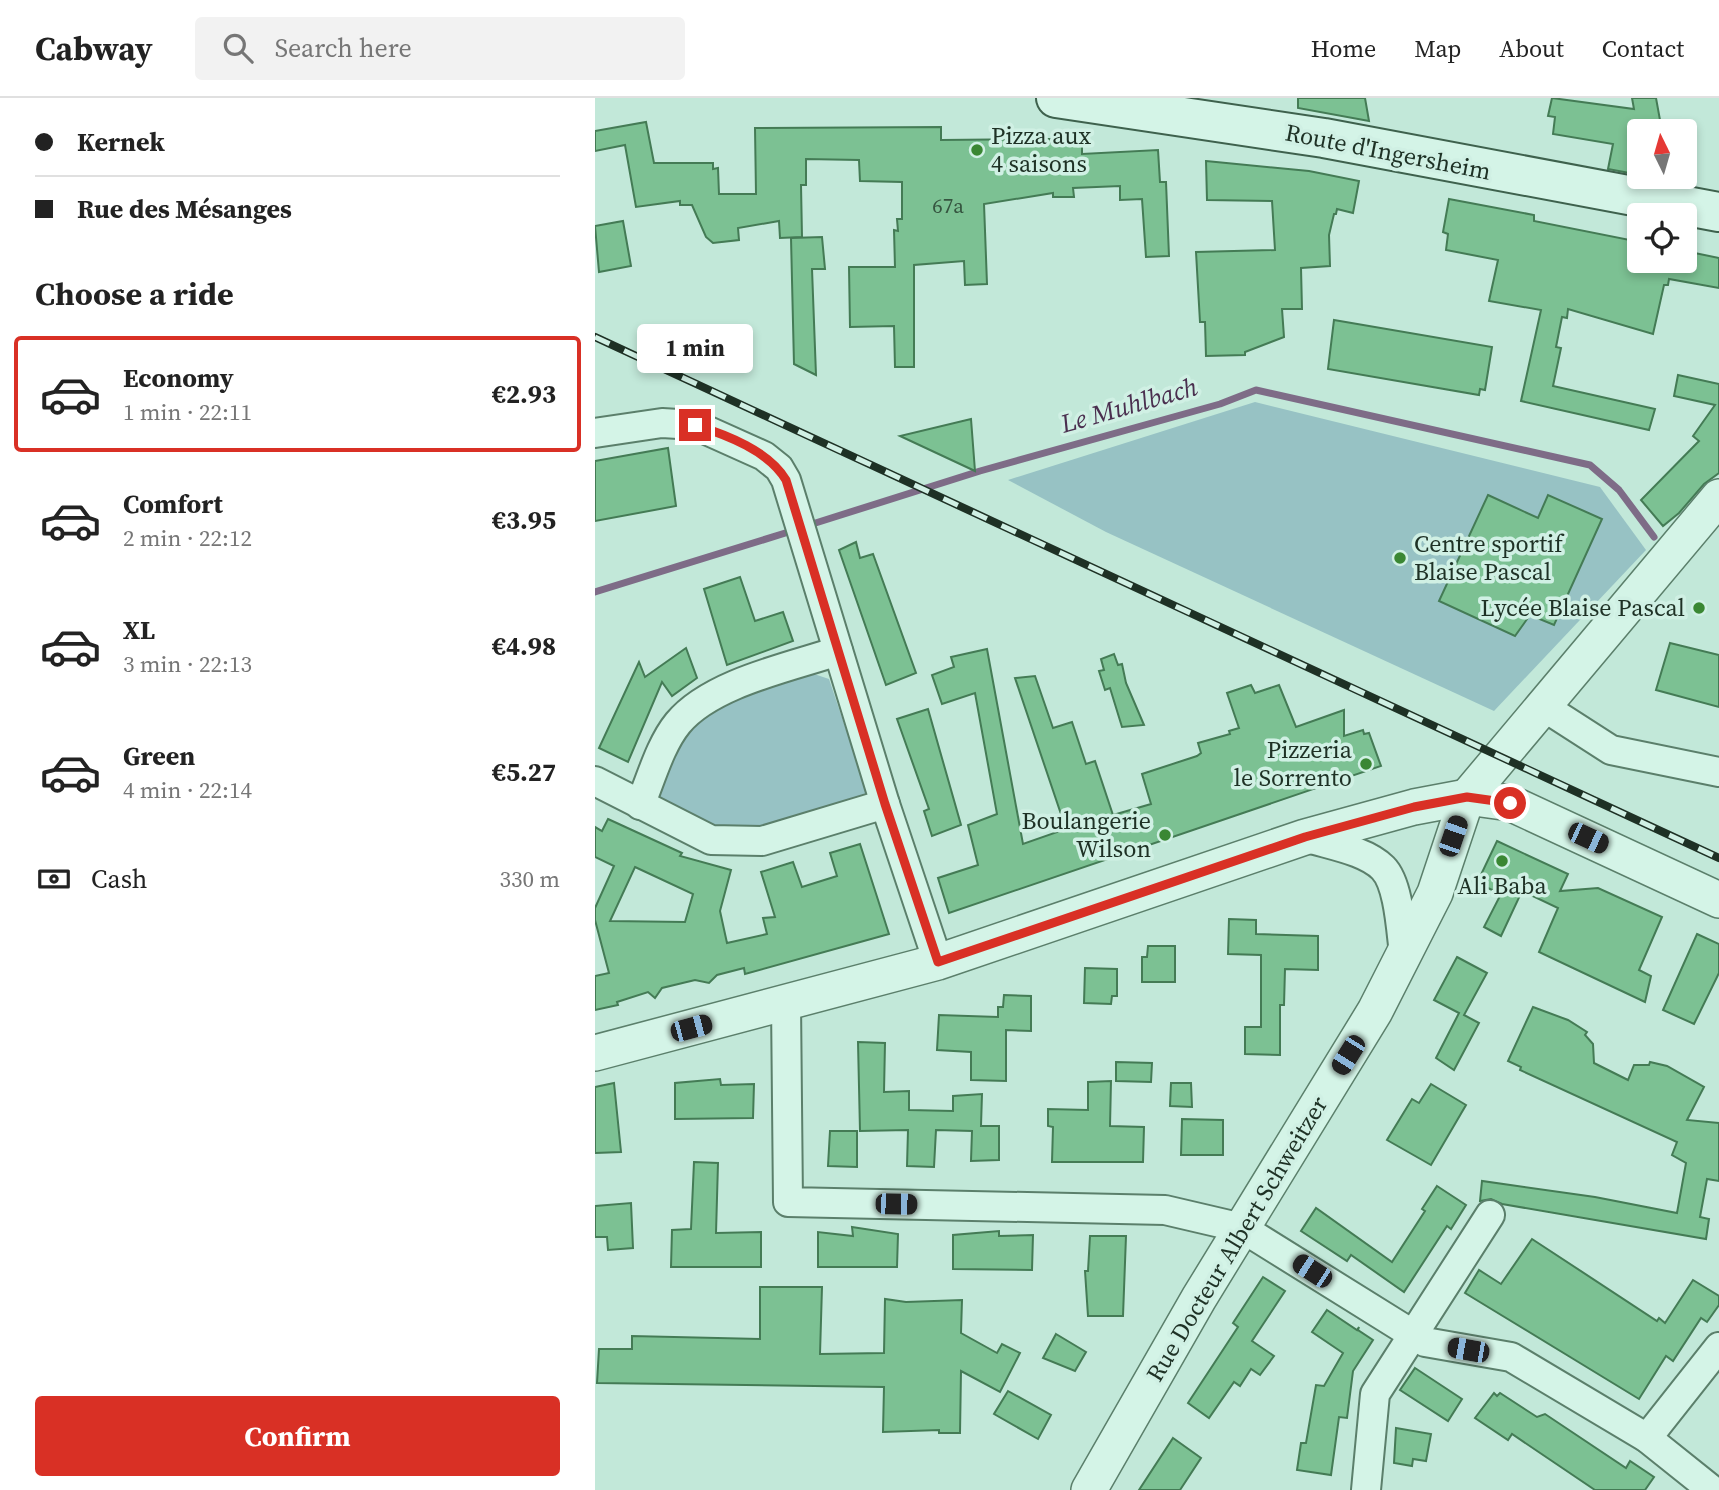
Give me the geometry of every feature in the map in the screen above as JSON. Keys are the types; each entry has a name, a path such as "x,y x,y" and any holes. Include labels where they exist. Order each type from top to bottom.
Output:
{"main road":[{"name":"Route d'Ingersheim","path":"1056,98 1204,109 1324,138 1719,212"}],"street":[{"path":"595,433 661,424 695,425 764,456 779,467 786,480 885,804 938,962"},
{"path":"1467,797 1541,705 1614,625 1719,497"},
{"path":"640,805 670,734 690,710 726,689 838,651"},
{"path":"1541,705 1611,750 1719,772"},
{"path":"595,781 711,840 762,841 885,804"},
{"path":"595,1053 938,962 1305,837 1414,807 1467,797 1510,803 1719,900"},
{"name":"Rue Docteur Albert Schweitzer","path":"1089,1490 1241,1228 1375,1011 1435,893 1467,797"},
{"path":"1305,837 1371,859 1385,870 1397,901 1404,954"},
{"path":"786,1003 788,1202 1165,1210 1241,1228 1425,1342 1511,1357 1647,1438 1712,1490"},
{"path":"1366,1490 1375,1394 1489,1215"},
{"path":"1647,1438 1719,1347"}],"shaded area":[{"name":"Centre sportif Blaise Pascal","path":"1255,402 1600,487 1646,550 1494,711 1106,532 1008,480"},
{"path":"814,674 829,679 865,786 865,794 858,803 766,829 711,828 661,801 658,788 671,760 686,734 698,722 728,703"}],"building":[{"path":"1298,98 1365,98 1369,121 1298,108"},
{"path":"1552,98 1634,109 1632,98 1656,98 1660,119 1627,119 1627,173 1608,169 1613,144 1553,134 1555,117 1548,116"},
{"path":"646,122 654,163 713,163 713,169 718,168 719,194 756,194 755,128 941,127 941,140 1051,139 1051,143 1082,142 1082,154 1158,150 1160,182 1166,182 1169,256 1146,257 1142,199 1120,200 1120,186 1073,188 1074,197 1053,197 1053,193 984,204 987,284 965,285 964,261 914,265 914,367 895,367 894,326 850,327 849,267 895,267 894,230 898,231 897,219 902,219 902,182 860,181 859,160 806,159 806,185 801,185 802,237 780,238 779,221 738,228 739,240 713,243 706,237 692,205 680,205 680,201 636,207 625,145 595,151 595,131"},
{"path":"1206,161 1309,171 1359,181 1353,213 1337,209 1334,214 1329,235 1330,266 1301,268 1302,309 1282,309 1284,337 1245,352 1245,355 1206,356 1205,322 1200,322 1196,252 1275,250 1272,201 1207,200"},
{"path":"1449,199 1534,215 1534,221 1627,239 1627,273 1697,273 1697,253 1719,258 1719,288 1669,279 1668,285 1664,285 1653,334 1568,309 1567,318 1562,317 1556,347 1561,348 1553,386 1655,409 1649,430 1521,401 1541,310 1489,301 1498,260 1446,250 1448,234 1443,232"},
{"path":"623,221 631,266 599,272 595,226"},
{"path":"822,237 825,269 812,269 816,375 794,364 791,238"},
{"path":"1334,320 1492,347 1485,390 1480,389 1479,395 1328,369"},
{"path":"1678,375 1719,384 1719,473 1704,484 1679,513 1663,526 1641,500 1699,441 1693,436 1715,405 1674,396"},
{"path":"971,419 975,471 900,436"},
{"path":"668,448 676,506 595,521 595,461"},
{"path":"1488,495 1538,518 1548,495 1602,519 1554,625 1530,615 1515,636 1439,601"},
{"path":"856,542 860,558 873,554 916,673 886,685 839,550"},
{"path":"740,577 755,621 783,612 793,641 727,665 704,589"},
{"path":"1670,643 1719,655 1719,707 1656,690"},
{"path":"686,648 697,678 672,696 662,682 628,762 599,748 639,662 645,677"},
{"path":"987,649 1023,844 1066,829 1015,678 1035,676 1053,728 1072,722 1086,764 1095,761 1113,815 1151,804 1142,774 1197,756 1201,753 1198,743 1230,734 1229,731 1239,728 1227,693 1251,685 1255,693 1279,685 1296,727 1344,710 1344,736 1363,730 1364,734 1369,733 1381,766 949,913 938,878 978,865 968,825 997,814 975,693 942,704 932,675 954,667 951,657"},
{"path":"1114,654 1118,665 1122,664 1126,683 1144,725 1122,727 1110,688 1105,690 1099,671 1104,670 1101,659"},
{"path":"928,709 961,825 932,836 924,811 929,809 897,719"},
{"path":"608,819 682,853 680,856 731,870 720,911 727,943 767,934 763,918 775,917 761,872 793,862 802,887 837,876 830,853 860,844 889,934 745,974 744,968 717,975 709,983 695,980 662,988 655,998 648,992 617,1002 618,1005 595,1010 595,976 609,973 595,920 595,908 614,866 595,857 595,827 602,831","holes":["635,867 693,894 685,922 610,921"]},
{"path":"1497,841 1568,874 1560,891 1598,888 1662,917 1639,970 1651,976 1645,1002 1539,952 1558,908 1522,891 1501,936 1484,927 1501,894 1477,883"},
{"path":"1229,919 1256,920 1256,934 1318,936 1318,970 1285,969 1284,1005 1280,1005 1280,1055 1245,1054 1245,1027 1261,1027 1261,955 1228,954"},
{"path":"1697,934 1719,944 1719,973 1694,1024 1663,1010"},
{"path":"1148,946 1175,946 1175,982 1142,982 1142,957 1147,957"},
{"path":"1457,957 1487,973 1464,1015 1479,1023 1454,1070 1436,1058 1459,1013 1434,1000"},
{"path":"1085,968 1117,969 1117,996 1112,996 1111,1004 1084,1003"},
{"path":"1004,995 1031,996 1031,1031 1006,1030 1006,1081 971,1080 971,1052 937,1050 939,1015 998,1017 998,1007 1003,1007"},
{"path":"1533,1007 1568,1020 1587,1032 1585,1035 1593,1044 1594,1063 1628,1080 1634,1065 1649,1065 1650,1062 1667,1066 1704,1087 1687,1120 1719,1123 1719,1181 1707,1179 1700,1217 1709,1219 1706,1239 1502,1204 1491,1199 1480,1201 1482,1181 1595,1197 1677,1213 1686,1163 1672,1155 1677,1142 1520,1070 1521,1067 1508,1061"},
{"path":"858,1042 885,1043 884,1092 909,1091 909,1110 953,1111 953,1096 982,1094 981,1126 999,1126 999,1160 971,1161 972,1131 936,1130 934,1167 907,1166 908,1130 860,1131"},
{"path":"1116,1062 1152,1063 1151,1082 1116,1081"},
{"path":"720,1079 721,1085 754,1084 753,1118 675,1119 675,1083"},
{"path":"1111,1081 1110,1126 1144,1127 1143,1162 1052,1162 1053,1127 1048,1126 1048,1109 1088,1110 1088,1082"},
{"path":"614,1083 621,1152 595,1153 595,1087"},
{"path":"1171,1083 1191,1083 1192,1107 1170,1106"},
{"path":"1431,1084 1466,1105 1431,1165 1387,1140 1412,1099 1419,1103"},
{"path":"1182,1119 1223,1120 1223,1155 1181,1155"},
{"path":"830,1131 857,1131 857,1167 828,1166"},
{"path":"694,1162 718,1163 716,1233 761,1232 761,1267 671,1267 672,1230 691,1229"},
{"path":"1437,1186 1466,1205 1451,1229 1447,1226 1404,1292 1351,1255 1347,1261 1301,1231 1316,1208 1392,1262 1425,1211 1422,1209"},
{"path":"631,1203 633,1248 608,1250 607,1237 595,1237 595,1206"},
{"path":"852,1227 898,1234 897,1267 818,1267 818,1232 853,1236"},
{"path":"999,1231 999,1236 1033,1235 1032,1270 953,1269 953,1235"},
{"path":"1090,1236 1126,1236 1123,1316 1088,1316 1085,1271 1088,1271"},
{"path":"1532,1239 1657,1321 1659,1318 1665,1323 1693,1280 1719,1296 1719,1305 1707,1322 1701,1318 1673,1361 1666,1356 1639,1399 1465,1293 1479,1270 1501,1284"},
{"path":"1263,1277 1285,1291 1252,1341 1274,1356 1260,1375 1251,1369 1240,1386 1234,1382 1209,1418 1188,1403 1238,1327 1233,1323"},
{"path":"760,1287 822,1287 820,1354 884,1353 885,1299 906,1302 962,1300 961,1333 997,1353 1002,1344 1020,1353 1000,1392 961,1371 960,1433 939,1433 939,1430 883,1432 884,1387 597,1383 599,1349 632,1349 632,1336 760,1339"},
{"path":"1327,1310 1357,1330 1359,1327 1358,1330 1373,1340 1353,1371 1347,1418 1339,1417 1331,1475 1297,1470 1301,1443 1306,1443 1316,1385 1324,1386 1343,1353 1312,1332"},
{"path":"1056,1334 1086,1352 1075,1371 1043,1358"},
{"path":"1415,1368 1462,1399 1448,1421 1400,1390"},
{"path":"1008,1391 1051,1415 1038,1439 994,1414"},
{"path":"1494,1393 1497,1396 1500,1393 1537,1417 1545,1414 1626,1468 1630,1461 1654,1477 1645,1490 1595,1490 1512,1434 1508,1440 1475,1418"},
{"path":"1396,1428 1431,1434 1426,1461 1413,1459 1412,1466 1394,1463"},
{"path":"1173,1438 1201,1458 1180,1490 1139,1490"}],"waterway":[{"name":"Le Muhlbach","path":"806,526 980,471 1220,404 1256,390 1590,465 1619,490 1654,537"},
{"name":"Le Muhlbach","path":"595,592 795,530"}],"railway":[{"path":"595,337 1719,858"}],"place":[{"name":"Pizza aux 4 saisons","path":"977,150"},
{"name":"Centre sportif Blaise Pascal","path":"1400,558"},
{"name":"Lycée Blaise Pascal","path":"1699,608"},
{"name":"Pizzeria le Sorrento","path":"1366,764"},
{"name":"Boulangerie Wilson","path":"1165,835"},
{"name":"Ali Baba","path":"1502,861"}],"route":[{"path":"695,425 707,428 764,456 779,467 786,480 885,804 938,962 1305,837 1414,807 1467,797 1510,803"}]}
